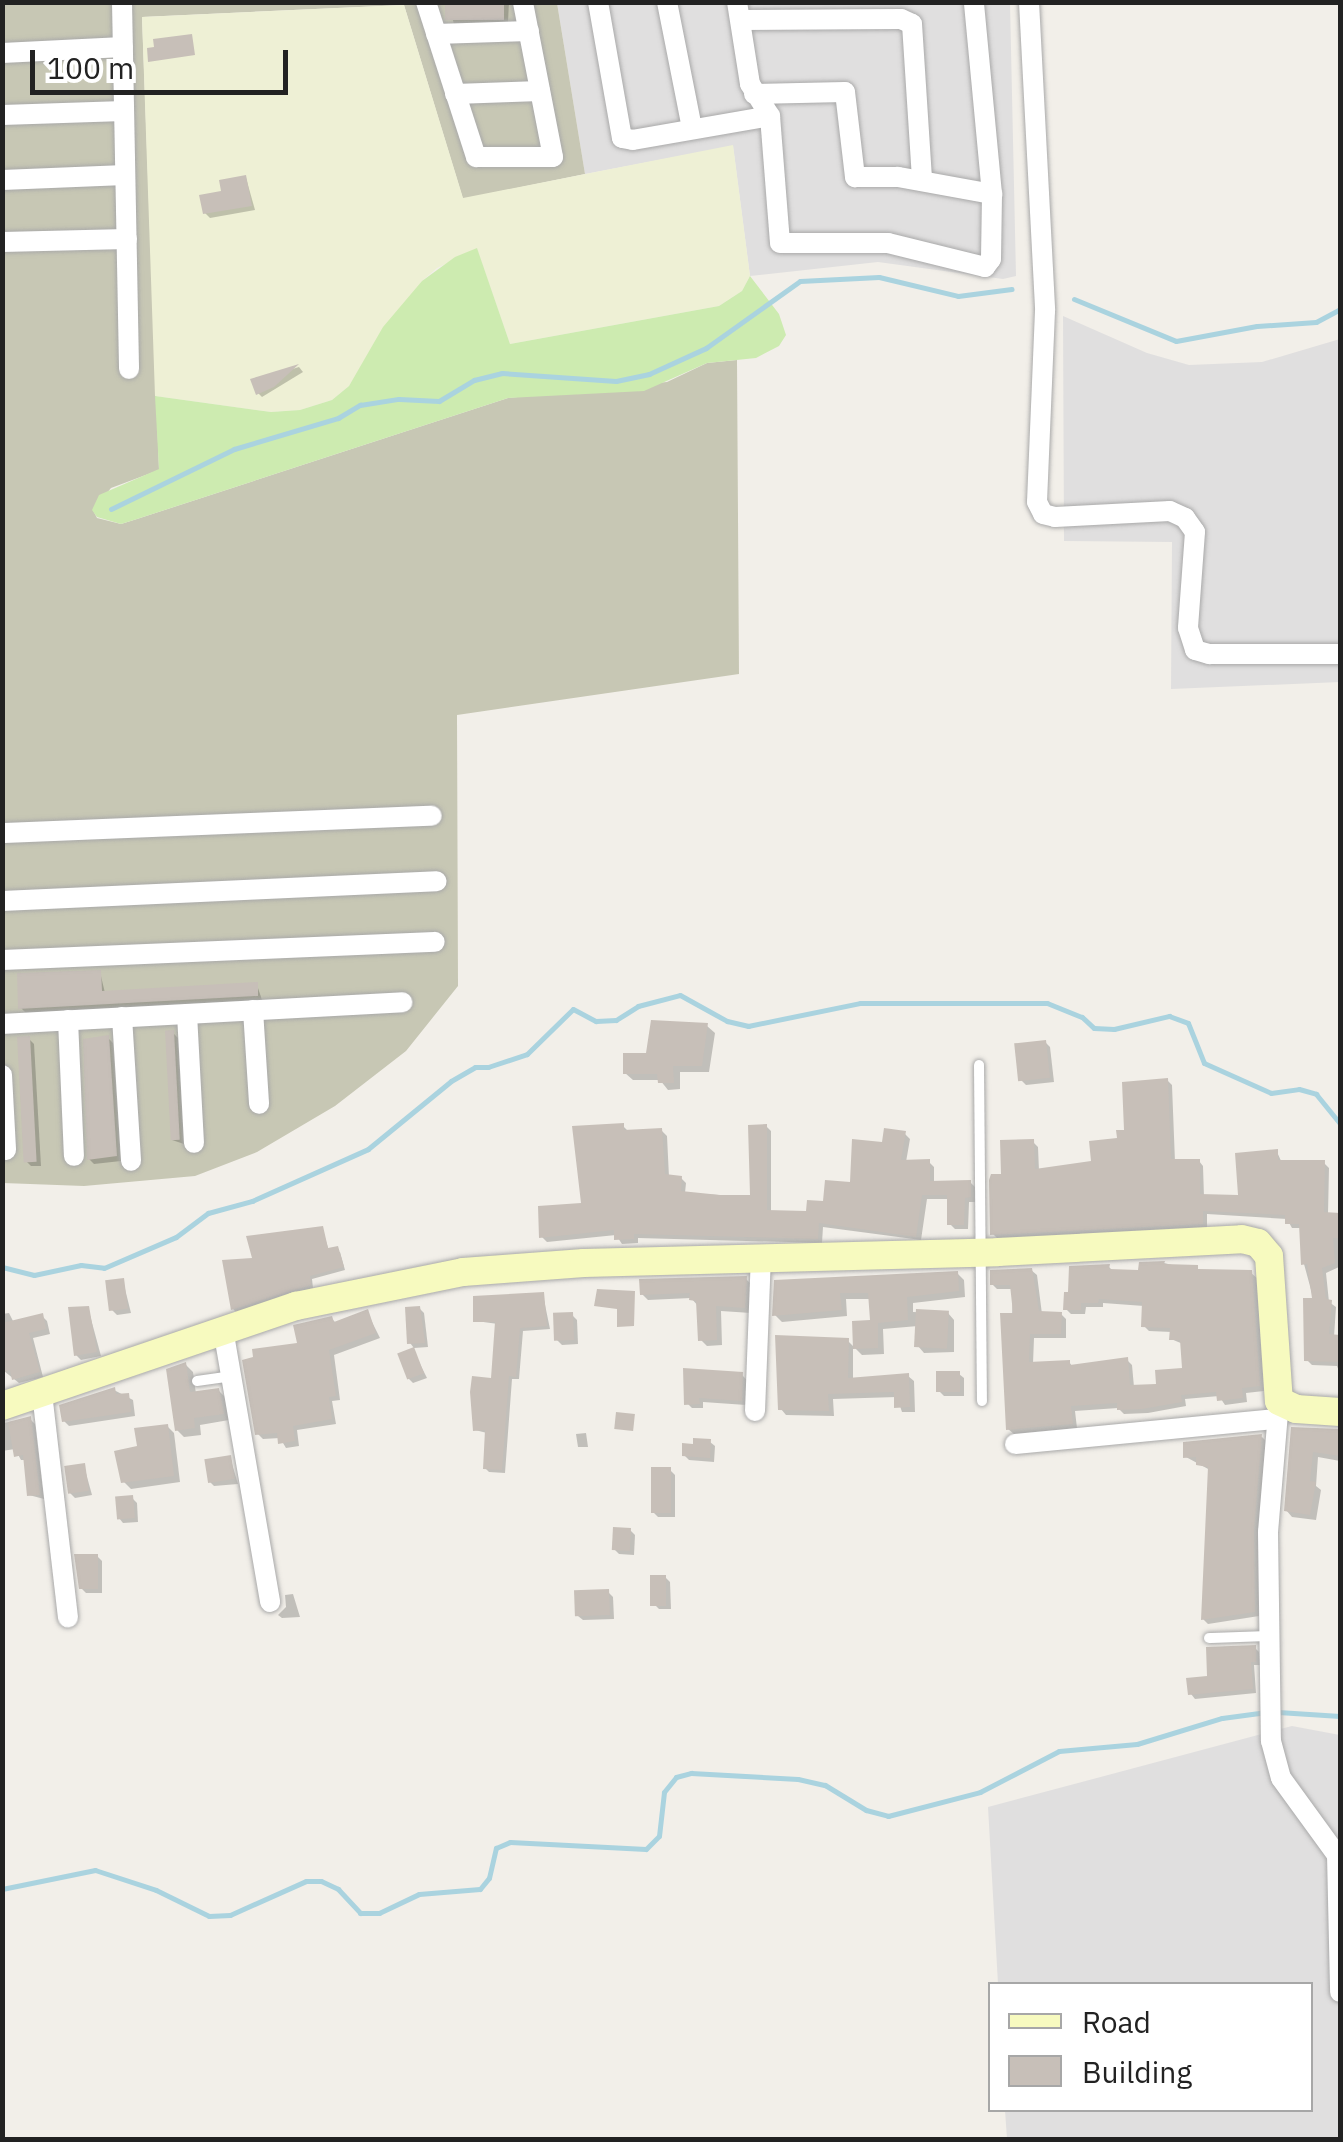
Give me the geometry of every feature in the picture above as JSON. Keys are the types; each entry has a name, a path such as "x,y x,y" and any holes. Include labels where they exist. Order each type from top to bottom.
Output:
{"street":[{"path":"122,2 129,369"},
{"path":"426,2 476,158 553,158 523,2"},
{"path":"598,2 622,138 632,140 770,116"},
{"path":"668,2 692,128"},
{"path":"922,180 912,24 902,19 739,11 754,94 770,116 780,243 888,243 985,267 991,259 992,194 974,2"},
{"path":"1029,2 1045,311 1037,502 1043,514 1055,518 1170,510 1185,518 1195,532 1188,628 1195,650 1209,654 1340,654"},
{"path":"436,34 528,31"},
{"path":"2,54 123,48"},
{"path":"455,94 540,91"},
{"path":"754,94 845,92 855,177 922,180 992,194"},
{"path":"2,116 124,111"},
{"path":"2,180 126,175"},
{"path":"2,242 126,240"},
{"path":"2,833 432,816"},
{"path":"2,901 436,881"},
{"path":"2,960 434,942"},
{"path":"2,1024 402,1002"},
{"path":"254,1010 259,1104"},
{"path":"187,1014 194,1144"},
{"path":"122,1017 131,1161"},
{"path":"68,1020 74,1156"},
{"path":"2,1075 6,1150"},
{"path":"2,1406 296,1306 463,1272 584,1263 982,1252 1242,1239 1258,1243 1269,1256 1278,1410 1268,1532 1271,1726 1281,1778 1337,1855 1340,1992"},
{"path":"755,1411 761,1258"},
{"path":"223,1329 270,1602"},
{"path":"42,1393 68,1618"},
{"path":"1014,1444 1278,1410 1340,1412"}],"lane":[{"path":"979,1066 982,1401"},
{"path":"197,1381 233,1375"},
{"path":"1208,1638 1270,1636"}],"shaded area":[{"path":"3,3 557,3 585,174 463,199 404,5 142,17 159,470 111,488 93,510 97,518 121,524 508,398 667,382 707,363 737,360 739,674 457,715 458,986 406,1051 335,1106 257,1152 195,1176 84,1186 3,1183"},
{"path":"557,3 1010,3 1016,276 1003,279 878,262 750,276 733,146 585,174"},
{"path":"404,5 463,198 733,145 750,276 742,291 719,306 510,344 477,249 437,268 422,281 349,386 332,400 300,410 271,412 155,396 142,17"},
{"path":"1063,316 1147,353 1189,365 1262,362 1340,339 1340,682 1171,689 1172,542 1064,541"},
{"path":"1292,1726 1340,1735 1340,2139 1007,2139 1005,2112 1313,2112 1313,1982 998,1982 988,1807"}],"green space":[{"path":"477,248 510,344 719,306 742,291 750,276 779,314 786,335 779,346 756,358 707,363 644,391 508,398 121,524 97,517 92,510 99,495 159,469 155,396 271,412 300,410 332,400 349,386 383,327 422,281 455,257"}],"building":[{"path":"445,2 504,2 504,20 445,20"},
{"path":"192,34 195,55 148,62 147,48 154,47 153,39"},
{"path":"246,175 252,206 203,214 199,195 221,191 219,180"},
{"path":"299,364 274,387 256,395 250,379"},
{"path":"101,970 102,991 258,982 258,996 18,1009 17,973"},
{"path":"651,1020 708,1023 702,1066 673,1066 674,1083 658,1083 657,1074 623,1074 623,1053 646,1053"},
{"path":"165,1030 174,1030 180,1140 171,1140"},
{"path":"109,1035 117,1156 87,1160 83,1039"},
{"path":"30,1036 37,1162 24,1163 17,1037"},
{"path":"1046,1040 1050,1078 1018,1081 1014,1043"},
{"path":"1168,1078 1171,1159 1200,1159 1200,1194 1238,1195 1235,1153 1278,1149 1278,1160 1325,1160 1324,1212 1340,1213 1340,1238 1333,1238 1335,1263 1322,1268 1326,1299 1332,1300 1329,1334 1340,1335 1340,1362 1304,1361 1303,1298 1312,1298 1307,1264 1301,1265 1299,1224 1285,1224 1285,1215 1203,1211 1203,1224 990,1235 989,1180 991,1174 1001,1174 1000,1140 1034,1139 1035,1169 1091,1161 1089,1141 1117,1138 1116,1130 1124,1130 1122,1082"},
{"path":"624,1123 624,1130 662,1128 665,1174 682,1176 681,1191 720,1195 750,1195 748,1125 767,1124 767,1210 806,1211 807,1200 823,1201 825,1180 850,1182 852,1139 882,1142 884,1128 906,1131 901,1160 930,1159 930,1181 971,1180 971,1197 965,1198 964,1225 947,1225 947,1195 922,1195 916,1237 819,1223 818,1239 634,1234 634,1239 614,1240 614,1230 539,1238 538,1206 581,1203 572,1126"},
{"path":"323,1226 328,1248 338,1246 344,1267 310,1276 311,1285 231,1310 222,1260 252,1258 246,1236"},
{"path":"1165,1261 1164,1264 1198,1265 1198,1269 1252,1270 1260,1386 1242,1388 1243,1398 1217,1401 1216,1392 1181,1395 1182,1402 1142,1409 1117,1410 1117,1403 1071,1406 1073,1424 1006,1430 1000,1313 1013,1313 1010,1285 990,1285 990,1270 1032,1268 1039,1311 1062,1312 1061,1334 1030,1334 1029,1362 1070,1360 1070,1365 1128,1357 1130,1385 1156,1384 1155,1370 1182,1368 1180,1340 1169,1340 1170,1328 1141,1327 1142,1302 1099,1299 1098,1303 1081,1303 1081,1310 1063,1310 1064,1292 1068,1292 1069,1266 1110,1264 1109,1269 1138,1270 1139,1262"},
{"path":"958,1271 959,1291 907,1297 908,1320 878,1323 878,1348 853,1349 852,1321 870,1320 868,1293 840,1293 842,1310 772,1316 774,1280"},
{"path":"747,1276 745,1308 716,1306 717,1340 698,1341 696,1301 689,1300 690,1293 640,1295 639,1279"},
{"path":"124,1278 128,1309 109,1311 105,1280"},
{"path":"597,1289 635,1291 634,1326 617,1327 617,1309 594,1306"},
{"path":"544,1292 547,1326 520,1328 516,1377 509,1376 502,1470 483,1469 485,1430 473,1431 470,1392 472,1376 491,1378 495,1322 473,1322 473,1296"},
{"path":"89,1306 97,1352 74,1356 68,1307"},
{"path":"420,1306 425,1343 407,1344 405,1307"},
{"path":"368,1309 376,1333 329,1350 336,1396 329,1397 332,1419 293,1426 295,1441 278,1444 277,1433 255,1435 242,1360 253,1357 252,1349 297,1343 293,1325 332,1316 334,1322"},
{"path":"916,1309 949,1311 947,1349 914,1347"},
{"path":"573,1312 574,1340 554,1341 553,1313"},
{"path":"43,1313 46,1329 29,1333 40,1372 12,1380 10,1370 2,1373 2,1323"},
{"path":"775,1335 849,1338 848,1378 909,1373 910,1407 894,1408 894,1392 828,1394 829,1411 778,1410"},
{"path":"414,1347 424,1373 407,1380 397,1353"},
{"path":"186,1362 190,1392 219,1388 224,1414 194,1418 195,1428 175,1431 166,1369"},
{"path":"683,1368 743,1372 742,1401 699,1398 700,1404 684,1405"},
{"path":"936,1371 960,1371 960,1392 936,1392"},
{"path":"115,1387 116,1394 129,1393 131,1412 62,1422 59,1405"},
{"path":"616,1412 635,1414 633,1431 614,1429"},
{"path":"31,1416 40,1495 27,1496 23,1455 14,1457 8,1422"},
{"path":"168,1424 174,1476 121,1483 114,1451 137,1446 134,1428"},
{"path":"1291,1427 1340,1429 1340,1456 1313,1452 1310,1481 1316,1482 1310,1515 1284,1511"},
{"path":"1262,1434 1254,1531 1255,1612 1201,1620 1208,1467 1196,1465 1196,1457 1183,1458 1183,1442"},
{"path":"693,1438 711,1439 710,1458 682,1456 682,1443 693,1444"},
{"path":"231,1455 235,1479 208,1483 204,1459"},
{"path":"85,1463 89,1491 68,1494 64,1466"},
{"path":"651,1467 671,1467 671,1513 651,1513"},
{"path":"133,1495 135,1518 117,1519 115,1497"},
{"path":"613,1527 631,1528 630,1551 612,1550"},
{"path":"74,1554 98,1554 98,1589 79,1589"},
{"path":"650,1575 666,1575 666,1606 650,1606"},
{"path":"609,1589 610,1615 575,1616 574,1590"},
{"path":"1256,1645 1256,1662 1251,1662 1253,1689 1188,1695 1186,1678 1207,1676 1206,1647"}],"waterway":[{"path":"111,509 234,449 338,418 360,405 399,399 439,401 474,380 502,373 616,381 649,374 706,348 800,281 879,277 958,296 1012,289"},
{"path":"1074,299 1176,341 1257,326 1316,322 1340,309"},
{"path":"2,1267 34,1275 81,1265 104,1268 176,1237 208,1213 252,1201 368,1149 451,1081 475,1067 488,1067 527,1054 573,1009 596,1021 616,1020 638,1006 680,995 727,1021 748,1026 860,1003 1047,1003 1082,1017 1094,1028 1114,1029 1169,1016 1188,1023 1204,1063 1271,1093 1299,1089 1316,1094 1340,1124"},
{"path":"2,1889 95,1870 156,1890 209,1916 230,1915 306,1881 321,1881 338,1889 360,1913 379,1913 419,1894 480,1889 489,1878 496,1848 510,1842 646,1849 659,1836 664,1792 676,1777 691,1773 798,1779 825,1785 866,1810 888,1816 980,1792 1059,1751 1137,1744 1222,1718 1267,1712"},
{"path":"1278,1712 1340,1716"}]}
